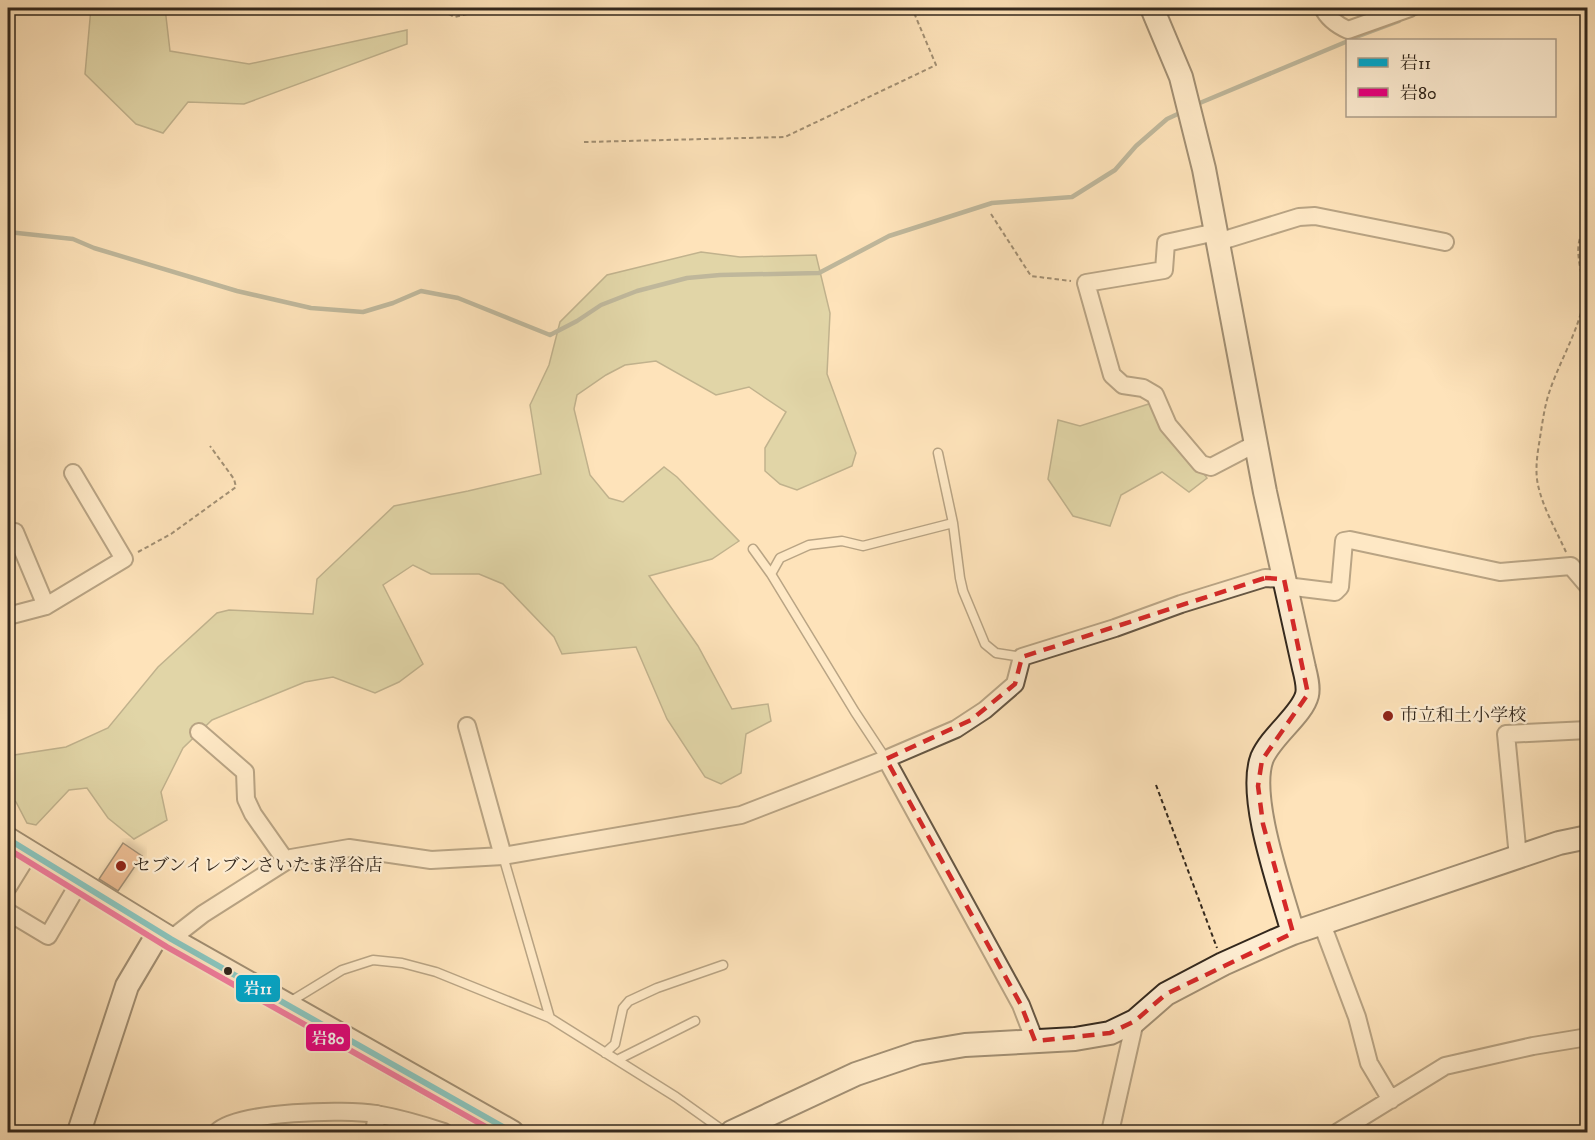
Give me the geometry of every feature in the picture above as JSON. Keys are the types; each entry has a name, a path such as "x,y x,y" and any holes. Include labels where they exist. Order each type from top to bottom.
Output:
{"street":[{"path":"1152,8 1181,77 1204,169 1308,694 1301,707 1274,738 1262,759 1258,786 1263,824 1293,933"},
{"path":"1323,8 1336,24 1348,30 1410,8"},
{"path":"1257,443 1211,467 1201,464 1168,425 1155,395 1143,388 1123,385 1113,375 1086,283 1164,270 1166,243 1217,237 1299,217 1315,216 1445,242"},
{"path":"8,616 46,606 124,559 73,473"},
{"path":"15,532 46,606"},
{"path":"79,1132 127,986 165,936 291,858 349,849 431,860 503,856 741,815 886,759 956,729 978,715 1015,684 1022,657 1265,578 1335,592 1340,587 1344,541 1350,540 1500,572 1571,566 1587,586"},
{"path":"467,726 503,856"},
{"path":"1518,857 1506,734 1587,730"},
{"path":"199,732 245,772 246,799 253,814 286,861"},
{"path":"886,759 1021,1005 1035,1041"},
{"path":"732,1132 856,1074 918,1053 965,1045 1075,1039 1110,1033 1135,1021 1166,994 1223,964 1293,933 1559,843 1587,837"},
{"path":"8,839 165,936 512,1132"},
{"path":"8,887 29,853"},
{"path":"8,912 48,936 79,883"},
{"path":"1322,924 1357,1017 1369,1063 1391,1100"},
{"path":"1110,1132 1135,1021"},
{"path":"1338,1132 1445,1066 1533,1046 1587,1037"},
{"path":"218,1132 234,1122 306,1112 377,1114 444,1132"},
{"path":"374,1132 377,1114"}],"lane":[{"path":"938,453 953,523 960,578 986,644 996,653 1022,657"},
{"path":"771,574 780,558 809,545 842,541 863,546 953,523"},
{"path":"753,549 771,574 886,759"},
{"path":"503,856 550,1018"},
{"path":"286,1004 342,970 373,960 402,963 436,972 550,1018 676,1097 724,1132"},
{"path":"605,1053 615,1044 623,1008 629,1000 723,965"},
{"path":"617,1060 695,1022"}],"path":[{"path":"435,8 455,17 492,8"},
{"path":"584,142 785,137 936,65 912,8"},
{"path":"991,214 1031,276 1086,283"},
{"path":"1571,566 1540,492 1537,482 1537,456 1550,390 1569,347 1584,303 1578,252 1582,231 1587,226"},
{"path":"124,559 171,534 236,487 234,478 210,446"},
{"path":"1156,785 1223,964"}],"highlighted area":[{"path":"1265,578 1284,579 1308,694 1262,760 1258,786 1263,824 1293,933 1166,994 1135,1021 1110,1033 1035,1041 1021,1005 886,759 971,720 1015,684 1022,657"}],"green space":[{"path":"91,8 165,8 170,51 249,64 407,30 407,44 244,104 188,102 163,133 136,124 85,74"},
{"path":"701,252 740,257 816,255 830,313 827,374 856,453 852,466 797,490 780,484 765,471 765,448 786,412 749,387 716,395 656,361 625,365 577,395 574,409 590,475 609,498 623,502 664,467 677,477 739,541 712,559 649,576 698,646 732,709 768,704 771,721 746,734 741,773 721,784 705,777 667,719 636,647 562,654 554,637 503,584 479,574 431,574 413,565 383,585 423,664 399,682 375,693 333,677 305,682 212,720 183,748 161,792 167,820 134,839 108,818 87,788 69,790 36,825 27,823 16,802 8,796 8,756 66,747 108,728 158,667 217,613 229,610 313,614 317,579 394,506 541,474 530,405 549,365 560,322 607,275"},
{"path":"1152,403 1207,478 1189,492 1162,472 1121,495 1110,526 1073,516 1048,479 1058,420 1080,426"}],"building":[{"path":"123,843 142,856 118,891 99,879"}],"waterway":[{"path":"1412,15 1432,8"},
{"path":"1351,39 1399,21"},
{"path":"1195,105 1346,42"},
{"path":"8,232 73,239 94,248 237,291 311,308 363,312 421,291 458,298 550,335 601,305 637,291 687,278 819,273 889,236 992,203 1072,197 1115,170 1136,146 1167,119 1182,112"}],"transit line":[{"name":"岩11","path":"8,839 171,939 512,1132"},
{"name":"岩80","path":"8,849 167,947 495,1132"}],"place":[{"name":"市立和土小学校","path":"1388,716"},
{"name":"セブンイレブンさいたま浮谷店","path":"121,866"}]}
